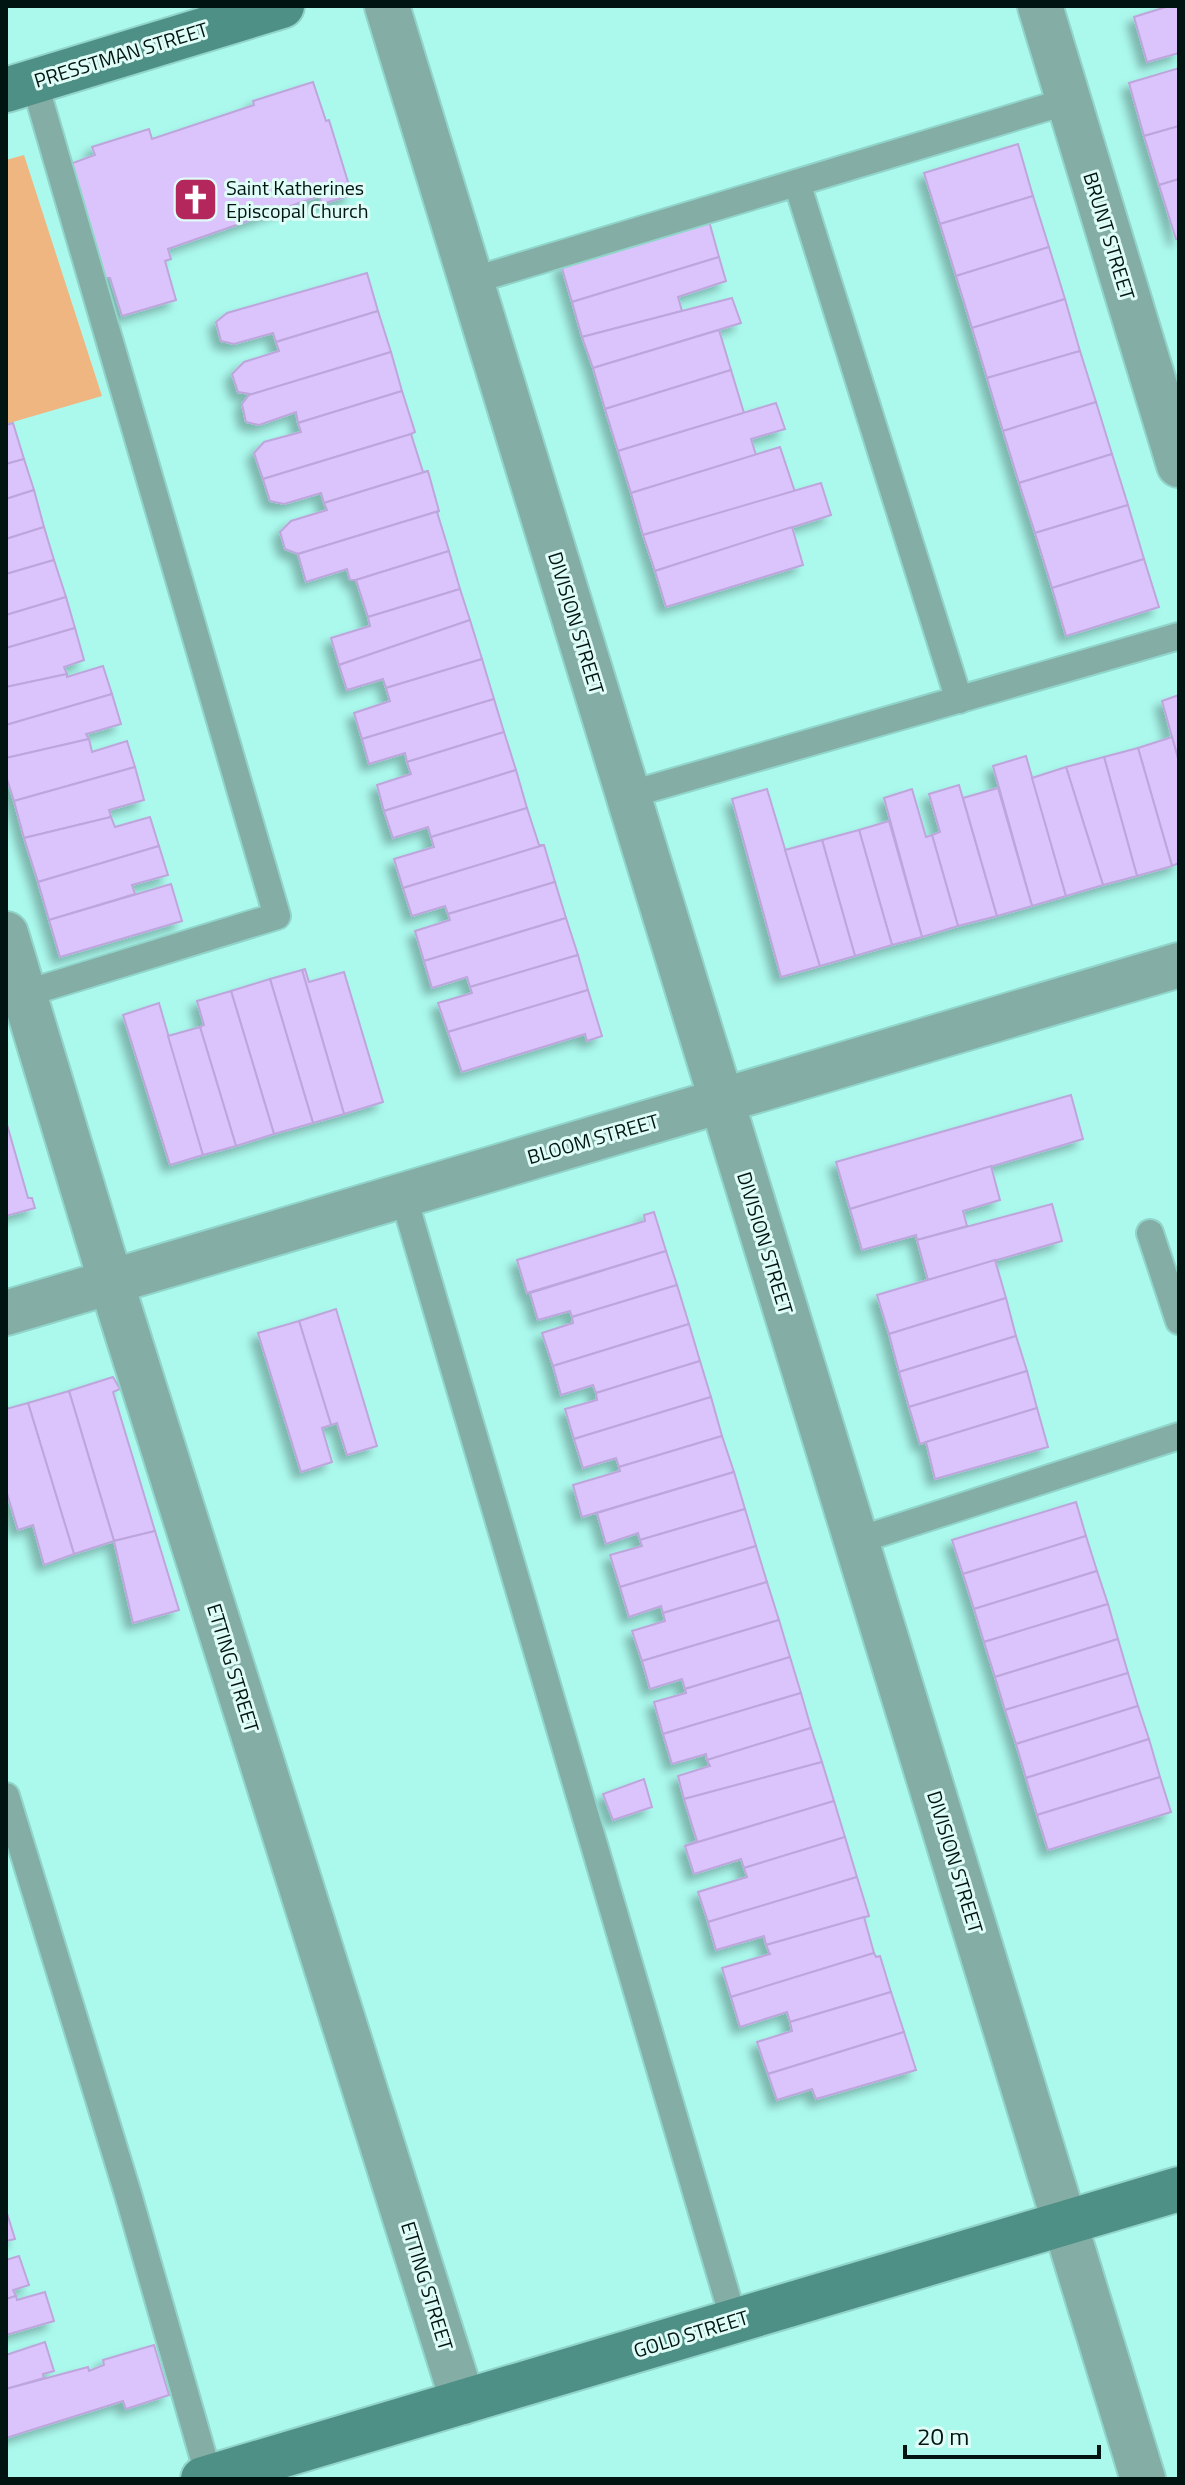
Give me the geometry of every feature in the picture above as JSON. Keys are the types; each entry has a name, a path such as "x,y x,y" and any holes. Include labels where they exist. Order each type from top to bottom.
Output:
{"street":[{"name":"PRESSTMAN STREET","path":"20,86 282,6"},
{"name":"DIVISION STREET","path":"387,6 1143,2479"},
{"name":"BRUNT STREET","path":"1040,6 1179,465"},
{"name":"ETTING STREET","path":"6,934 111,1282 463,2402"},
{"name":"BLOOM STREET","path":"6,1313 1179,965"},
{"name":"GOLD STREET","path":"206,2478 1179,2189"}],"lane":[{"path":"20,86 277,916 24,994"},
{"path":"471,281 1068,101"},
{"path":"797,183 959,700"},
{"path":"628,795 1179,636"},
{"path":"403,1195 734,2321"},
{"path":"1150,1233 1179,1321"},
{"path":"856,1541 1179,1436"},
{"path":"6,1796 132,2210 206,2478"}],"shaded area":[{"path":"24,155 102,396 6,424 6,160"}],"building":[{"path":"1179,6 1179,53 1147,62 1134,17"},
{"path":"1179,68 1179,126 1144,136 1129,83"},
{"name":"Saint Katherines Episcopal Church","path":"313,82 326,121 329,120 352,195 322,204 319,196 168,249 171,259 165,261 176,300 122,316 110,278 105,278 70,164 95,155 92,147 149,129 152,139"},
{"path":"1179,126 1179,179 1159,185 1144,136"},
{"path":"1018,144 1033,196 940,224 924,173"},
{"path":"1179,179 1179,238 1176,239 1159,185"},
{"path":"1033,196 1049,247 956,276 940,224"},
{"path":"709,221 719,257 572,302 561,265"},
{"path":"1049,247 1065,299 972,328 956,276"},
{"path":"719,257 726,281 678,297 682,311 582,337 572,302"},
{"path":"367,273 378,311 276,342 273,333 234,344 221,341 216,322 227,313"},
{"path":"732,298 741,323 593,368 582,337"},
{"path":"1065,299 1080,351 987,378 972,328"},
{"path":"378,311 391,352 249,395 238,392 232,374 244,362 279,351 276,342"},
{"path":"719,330 731,370 605,409 593,368"},
{"path":"1080,351 1096,402 1003,431 987,378"},
{"path":"391,352 402,391 298,423 296,412 259,425 246,422 242,404 249,395"},
{"path":"731,370 744,413 618,451 605,409"},
{"path":"402,391 415,432 263,479 254,453 264,442 301,432 298,423"},
{"path":"1096,402 1112,454 1019,483 1003,431"},
{"path":"776,403 785,429 751,439 756,455 631,493 618,451"},
{"path":"13,423 24,459 6,464 6,425"},
{"path":"411,434 423,472 428,471 324,503 321,493 284,504 270,501 263,479"},
{"path":"780,447 795,492 643,535 631,493"},
{"path":"1112,454 1128,505 1035,533 1019,483"},
{"path":"24,459 34,490 6,499 6,464"},
{"path":"428,471 439,511 298,554 285,549 280,532 291,521 327,510 324,503"},
{"path":"821,483 831,515 655,571 643,535"},
{"path":"34,490 44,527 6,539 6,499"},
{"path":"1128,505 1144,559 1052,588 1035,533"},
{"path":"439,511 449,551 356,580 350,580 347,569 306,582 298,554"},
{"path":"44,527 54,560 6,574 6,539"},
{"path":"792,527 803,565 666,607 655,571"},
{"path":"449,551 460,589 368,617 356,580"},
{"path":"1144,559 1159,607 1066,636 1052,588"},
{"path":"54,560 66,597 6,615 6,574"},
{"path":"460,589 470,620 339,665 331,638 370,626 368,617"},
{"path":"66,597 75,628 6,648 6,615"},
{"path":"470,620 482,659 386,688 383,679 347,690 339,665"},
{"path":"75,628 84,660 64,667 67,674 6,687 6,648"},
{"path":"482,659 494,699 362,739 354,713 390,701 386,688"},
{"path":"103,666 112,694 6,725 6,687 67,674 67,677"},
{"path":"112,694 121,724 86,734 89,739 6,758 6,725"},
{"path":"1179,695 1179,762 1162,701"},
{"path":"494,699 504,732 407,762 405,753 369,764 362,739"},
{"path":"504,732 516,770 384,811 377,785 411,774 407,762"},
{"path":"1172,737 1179,762 1179,863 1172,866 1138,748"},
{"path":"89,739 92,752 127,741 135,767 14,801 6,776 6,758"},
{"path":"1138,748 1172,866 1137,876 1104,757"},
{"path":"1026,756 1066,896 1032,906 993,766"},
{"path":"1104,757 1137,876 1103,885 1066,767"},
{"path":"135,767 144,800 109,810 111,817 24,838 14,801"},
{"path":"1066,767 1103,885 1066,896 1032,778"},
{"path":"516,770 527,808 431,837 428,827 393,838 384,811"},
{"path":"959,785 997,916 958,926 932,835 940,832 929,794"},
{"path":"998,788 1032,906 997,916 963,798"},
{"path":"767,789 820,966 781,977 732,799"},
{"path":"912,789 926,837 932,835 958,926 922,937 884,798"},
{"path":"527,808 539,845 544,845 403,888 394,859 434,847 431,837"},
{"path":"111,817 115,827 150,817 159,846 38,882 24,838"},
{"path":"889,821 922,937 892,945 859,830"},
{"path":"859,830 892,945 855,956 822,840"},
{"path":"822,840 855,956 820,966 785,850"},
{"path":"544,845 555,882 448,914 445,906 412,916 403,888"},
{"path":"159,846 168,875 132,885 135,894 49,920 38,882"},
{"path":"555,882 566,918 424,961 415,931 450,920 448,914"},
{"path":"171,884 182,921 60,957 49,920"},
{"path":"566,918 578,955 470,987 467,977 432,988 424,961"},
{"path":"578,955 588,990 448,1032 438,1003 472,993 470,987"},
{"path":"305,969 309,982 344,972 383,1102 344,1114 302,970"},
{"path":"302,970 344,1114 313,1123 270,979"},
{"path":"270,979 313,1123 274,1134 231,991"},
{"path":"588,990 602,1036 587,1041 585,1034 462,1072 448,1032"},
{"path":"231,991 274,1134 236,1146 200,1027 204,1025 197,1001"},
{"path":"159,1003 203,1155 170,1165 123,1015"},
{"path":"200,1027 236,1146 203,1155 168,1036"},
{"path":"1071,1095 1083,1139 850,1209 836,1162"},
{"path":"6,1121 28,1198 32,1198 35,1208 6,1216"},
{"path":"991,1166 1000,1200 963,1211 967,1226 917,1240 916,1235 862,1250 850,1209"},
{"path":"1052,1204 1062,1241 928,1280 917,1240"},
{"path":"654,1212 666,1251 527,1293 517,1260 645,1221 644,1215"},
{"path":"666,1251 677,1285 572,1317 570,1311 538,1320 530,1293"},
{"path":"995,1260 1006,1298 889,1334 877,1295"},
{"path":"677,1285 689,1324 553,1366 542,1333 573,1323 572,1317"},
{"path":"1006,1298 1016,1336 899,1372 889,1334"},
{"path":"336,1309 377,1446 347,1455 337,1423 331,1425 299,1321"},
{"path":"299,1321 331,1425 322,1428 332,1462 301,1472 258,1333"},
{"path":"689,1324 700,1361 596,1393 593,1385 561,1395 553,1366"},
{"path":"1016,1336 1027,1371 909,1407 899,1372"},
{"path":"700,1361 711,1397 574,1439 565,1409 597,1400 596,1393"},
{"path":"1027,1371 1037,1408 920,1444 909,1407"},
{"path":"113,1377 120,1389 113,1392 155,1531 114,1541 69,1391"},
{"path":"69,1391 114,1541 74,1554 28,1403"},
{"path":"711,1397 722,1436 619,1467 616,1458 583,1468 574,1439"},
{"path":"28,1403 74,1554 44,1565 33,1525 18,1530 6,1490 6,1409"},
{"path":"1037,1408 1048,1447 935,1479 926,1442"},
{"path":"722,1436 734,1472 582,1517 573,1485 620,1471 619,1467"},
{"path":"734,1472 745,1509 640,1540 638,1533 606,1544 597,1513"},
{"path":"1076,1502 1086,1536 963,1574 952,1540"},
{"path":"745,1509 756,1546 620,1587 610,1555 642,1546 640,1540"},
{"path":"155,1531 179,1610 133,1623 114,1541"},
{"path":"1086,1536 1097,1571 974,1609 963,1574"},
{"path":"756,1546 767,1582 663,1613 661,1606 629,1617 620,1587"},
{"path":"1097,1571 1108,1604 984,1642 974,1609"},
{"path":"767,1582 779,1620 642,1661 632,1631 665,1621 663,1613"},
{"path":"1108,1604 1118,1639 995,1677 984,1642"},
{"path":"779,1620 790,1657 685,1689 682,1679 650,1689 642,1661"},
{"path":"1118,1639 1128,1673 1005,1710 995,1677"},
{"path":"790,1657 801,1693 663,1734 654,1702 686,1693 685,1689"},
{"path":"1128,1673 1138,1706 1016,1744 1005,1710"},
{"path":"801,1693 811,1728 707,1760 706,1754 672,1764 663,1734"},
{"path":"1138,1706 1149,1739 1026,1778 1016,1744"},
{"path":"811,1728 822,1762 684,1799 678,1776 710,1766 707,1760"},
{"path":"1149,1739 1160,1777 1037,1815 1026,1778"},
{"path":"822,1762 834,1801 685,1846 697,1841 684,1799"},
{"path":"1160,1777 1171,1812 1048,1850 1037,1815"},
{"path":"644,1779 652,1807 613,1820 603,1794"},
{"path":"834,1801 845,1837 744,1868 741,1859 694,1874 685,1846"},
{"path":"845,1837 857,1877 708,1922 698,1892 747,1877 744,1868"},
{"path":"857,1877 869,1916 766,1945 764,1936 716,1950 708,1922"},
{"path":"864,1917 874,1953 731,1997 722,1968 770,1954 766,1945"},
{"path":"874,1953 876,1957 880,1956 891,1992 790,2022 787,2012 740,2027 731,1997"},
{"path":"891,1992 904,2032 768,2074 757,2042 792,2031 790,2022"},
{"path":"904,2032 916,2070 816,2099 812,2089 777,2100 768,2074"},
{"path":"6,2210 15,2239 6,2241"},
{"path":"19,2256 29,2285 13,2290 16,2296 6,2299 6,2260"},
{"path":"45,2292 54,2321 6,2335 6,2299 16,2296 17,2300"},
{"path":"45,2342 54,2371 43,2374 44,2378 6,2389 6,2355"},
{"path":"154,2345 169,2395 126,2409 123,2401 6,2438 6,2389 88,2367 89,2371 104,2365 103,2360"}],"place":[{"name":"Saint Katherines Episcopal Church","path":"195,200"}]}
